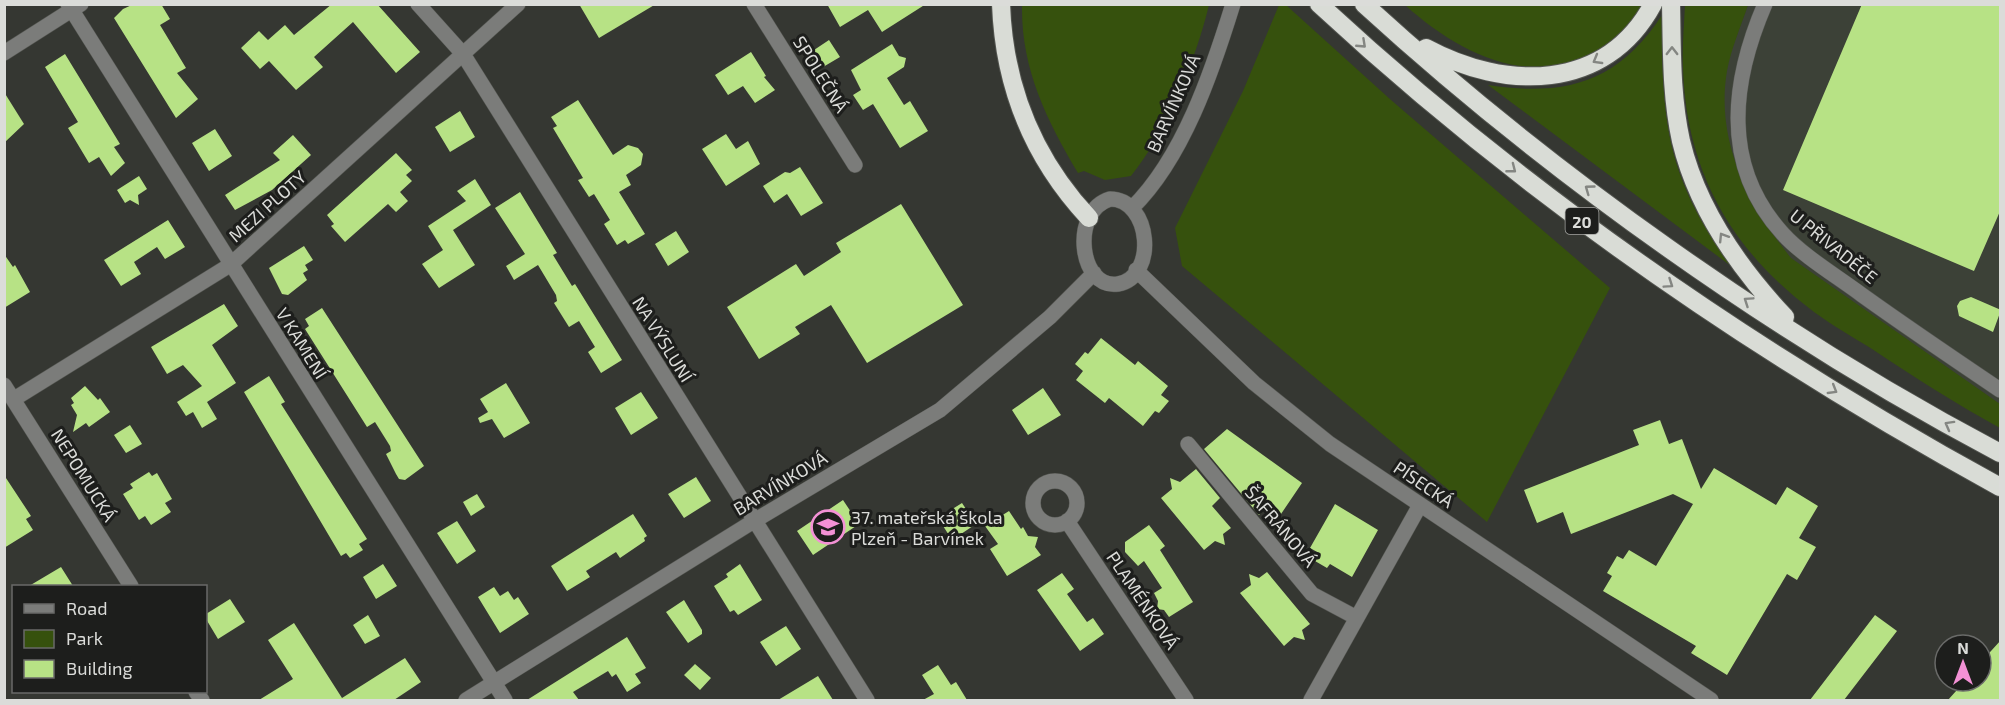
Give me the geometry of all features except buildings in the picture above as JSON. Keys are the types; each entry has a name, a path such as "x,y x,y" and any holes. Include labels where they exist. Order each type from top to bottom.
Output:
{"highway":[{"name":"20","path":"1319,4 1376,57 1476,141 1647,269 1802,372 2001,487"},
{"name":"20","path":"1364,4 1581,183 1663,242 1815,345 1949,426 2001,453"},
{"path":"1393,30 1465,67 1499,75 1546,76 1573,72 1602,57 1628,37 1653,4"},
{"path":"1671,4 1672,66 1677,115 1687,160 1701,197 1716,225 1751,277 1792,324 1815,345"},
{"path":"1001,5 1006,59 1023,118 1052,173 1089,218"}],"street":[{"name":"NA VÝSLUNÍ","path":"418,4 463,54 867,700"},
{"name":"MEZI PLOTY","path":"14,399 230,265 519,4"},
{"name":"SPOLEČNÁ","path":"754,4 855,165"},
{"name":"BARVÍNKOVÁ","path":"1132,208 1154,184 1172,156 1223,38 1233,4"},
{"name":"U PŘIVADĚČE","path":"1765,4 1744,58 1738,93 1742,154 1749,183 1764,210 1784,236 1934,346 2001,390"},
{"path":"4,53 74,7"},
{"name":"V KAMENÍ","path":"74,7 230,265 505,700"},
{"path":"1108,199 1121,200 1132,208 1140,220 1144,238 1143,254 1129,279 1116,284 1105,282 1094,273 1084,247 1089,218 1098,205 1108,199"},
{"name":"PÍSECKÁ","path":"1136,270 1254,383 1330,444 1711,700"},
{"name":"BARVÍNKOVÁ","path":"466,700 754,520 940,410 1050,317 1094,273"},
{"name":"NEPOMUCKÁ","path":"4,385 129,585"},
{"name":"ŠAFRÁNOVÁ","path":"1188,444 1312,594 1357,618"},
{"path":"1311,700 1420,505"},
{"name":"PLAMÉNKOVÁ","path":"1067,520 1186,700"}],"shaded area":[{"path":"1748,5 2000,5 2000,424 1760,248 1715,94"}],"green space":[{"path":"1022,5 1209,5 1188,71 1168,117 1144,159 1131,176 1105,180 1084,171 1078,173 1046,113 1031,72 1023,28"},
{"path":"1279,5 1286,5 1391,100 1610,288 1487,522 1182,266 1175,228 1243,91"},
{"path":"1405,5 1643,5 1623,30 1596,51 1568,63 1539,67 1511,64 1483,56 1429,25"},
{"path":"1685,5 1748,5 1727,71 1726,122 1739,171 1749,194 1776,238 1791,258 2000,404 2000,428 1935,390 1814,312 1759,263 1737,235 1704,175 1693,141 1686,106 1683,68"},
{"path":"1662,15 1664,87 1672,147 1693,204 1709,234 1731,266 1488,85 1541,89 1587,80 1608,70 1627,56 1645,38"}],"place":[{"name":"37. mateřská škola Plzeň - Barvínek","path":"828,527"}]}
